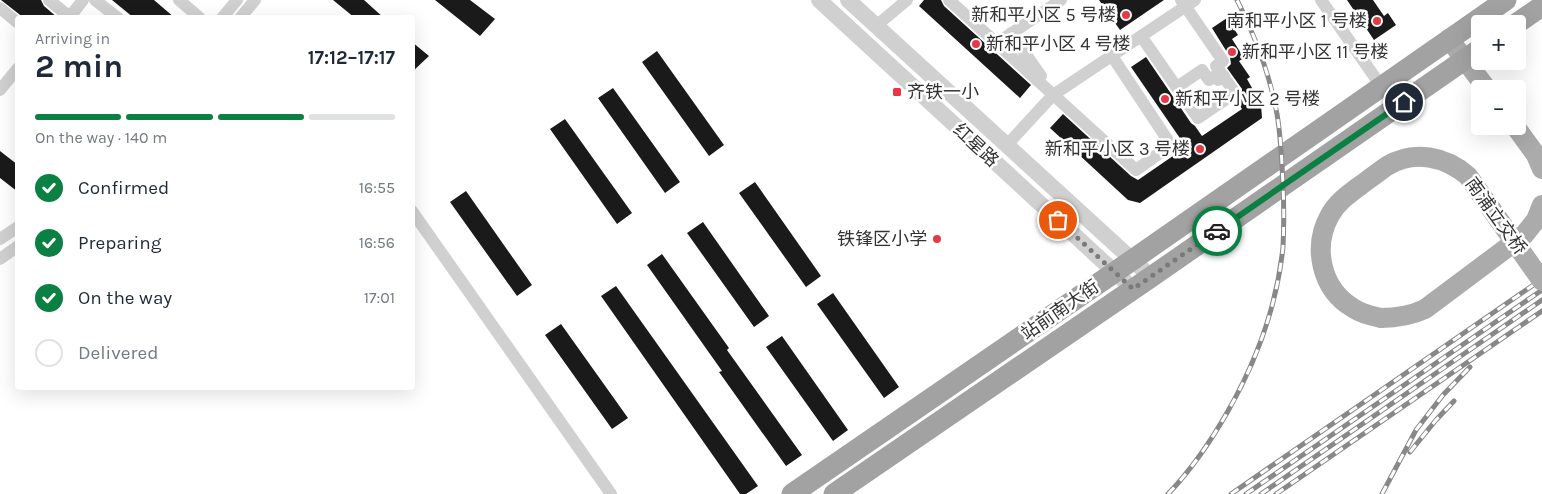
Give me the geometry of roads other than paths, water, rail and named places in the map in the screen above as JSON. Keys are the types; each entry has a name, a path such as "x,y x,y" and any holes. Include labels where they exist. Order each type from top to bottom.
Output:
{"highway":[{"name":"站前南大街","path":"792,494 1133,260 1506,0"},
{"path":"1526,17 1542,6"},
{"name":"站前南大街","path":"834,494 1471,55"}],"main road":[{"path":"1450,39 1471,53"},
{"path":"1522,135 1536,155 1542,169"},
{"name":"南浦立交桥","path":"1542,205 1536,220 1524,235 1425,309 1415,314 1397,318 1382,318 1367,315 1352,308 1339,297 1330,285 1323,271 1320,256 1324,227 1340,202 1388,165 1409,158 1420,157 1441,160 1460,169 1468,176 1542,281"}],"street":[{"path":"50,0 68,15"},
{"path":"72,15 83,0"},
{"path":"95,0 114,15"},
{"path":"179,0 196,15"},
{"path":"224,15 237,0"},
{"path":"242,15 255,0"},
{"name":"红星路","path":"819,0 1133,289"},
{"name":"红星路","path":"848,0 1151,277"},
{"path":"876,26 907,0"},
{"path":"949,0 1136,170 1171,145 1112,56"},
{"path":"996,43 1062,0"},
{"path":"1321,0 1381,86"},
{"path":"1007,146 1053,95 1141,36 1187,2 1223,61 1216,66 1235,93 1198,118 1141,36"},
{"path":"0,8 15,20"},
{"path":"1011,33 1053,95"},
{"path":"1177,87 1202,70 1209,80 1215,76 1218,80 1224,76"},
{"path":"0,90 15,72"},
{"path":"415,215 611,494"},
{"path":"0,239 15,229"},
{"path":"0,259 15,248"}],"railway":[{"path":"1168,494 1208,444 1248,372 1271,311 1280,269 1283,247 1284,201 1277,114 1261,56 1237,0"},
{"path":"1231,494 1542,279"},
{"path":"1246,494 1542,290"},
{"path":"1261,494 1542,300"},
{"path":"1276,494 1542,311"},
{"path":"1382,494 1416,430 1443,395 1470,367"},
{"path":"1410,452 1454,401"}],"place":[{"name":"新和平小区 5 号楼","path":"1126,15"},
{"name":"南和平小区 1 号楼","path":"1377,21"},
{"name":"新和平小区 4 号楼","path":"976,44"},
{"name":"新和平小区 11 号楼","path":"1232,52"},
{"name":"齐铁一小","path":"897,92"},
{"name":"新和平小区 2 号楼","path":"1165,99"},
{"name":"新和平小区 3 号楼","path":"1200,149"},
{"name":"铁锋区小学","path":"937,239"}]}
